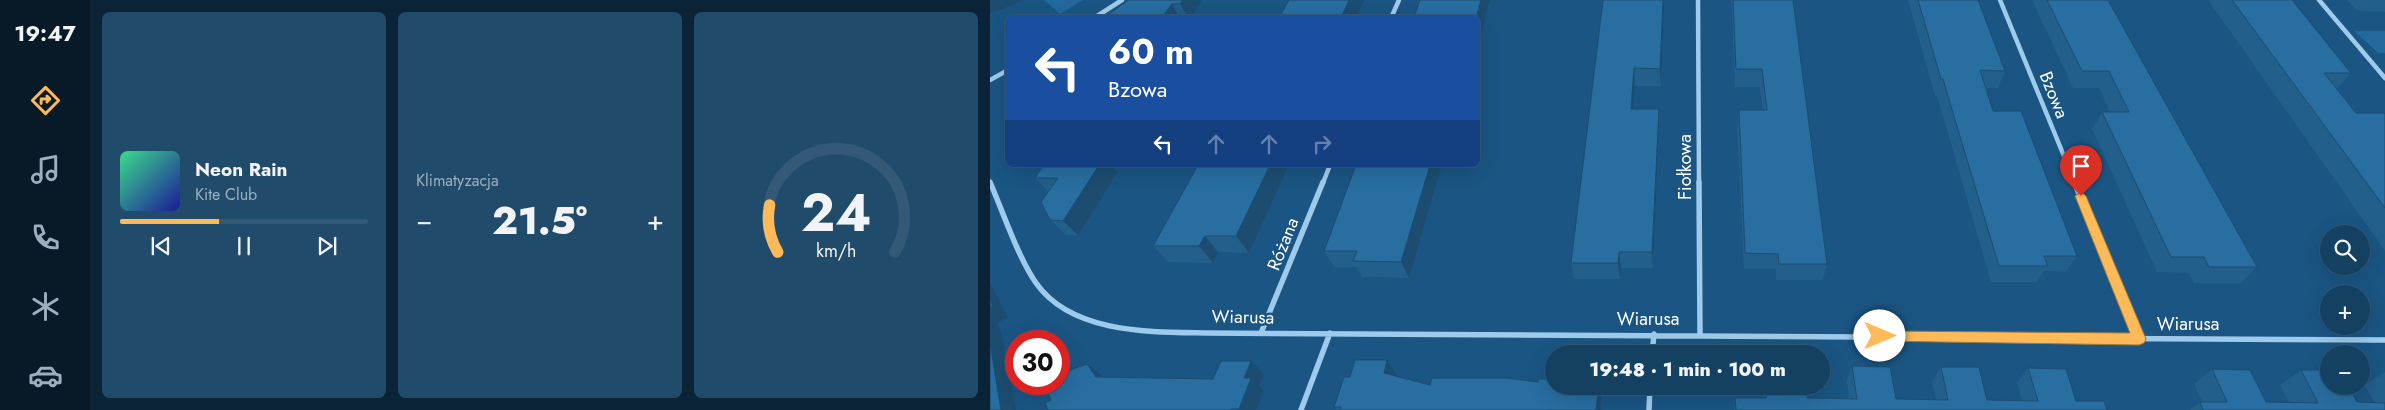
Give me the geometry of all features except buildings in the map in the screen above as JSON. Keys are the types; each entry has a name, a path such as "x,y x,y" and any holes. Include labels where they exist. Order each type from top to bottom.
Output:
{"street":[{"path":"1099,15 1122,0"},
{"path":"1392,15 1398,0"},
{"name":"Fiołkowa","path":"1698,0 1700,335"},
{"name":"Bzowa","path":"2000,0 2139,339"},
{"path":"2319,0 2385,78"},
{"path":"990,80 1005,72"},
{"name":"Różana","path":"1261,333 1329,167"},
{"name":"Wiarusa","path":"990,182 1031,275 1050,299 1087,319 1122,328 1261,333 2385,340"},
{"path":"1301,410 1330,333"},
{"path":"1653,345 1654,334"},
{"path":"1649,410 1650,395"}],"shaded area":[{"path":"1044,0 1083,0 1060,14"},
{"path":"2354,31 2385,31 2385,53 2378,53"}],"route":[{"path":"1880,336 2139,339 2081,196"}]}
